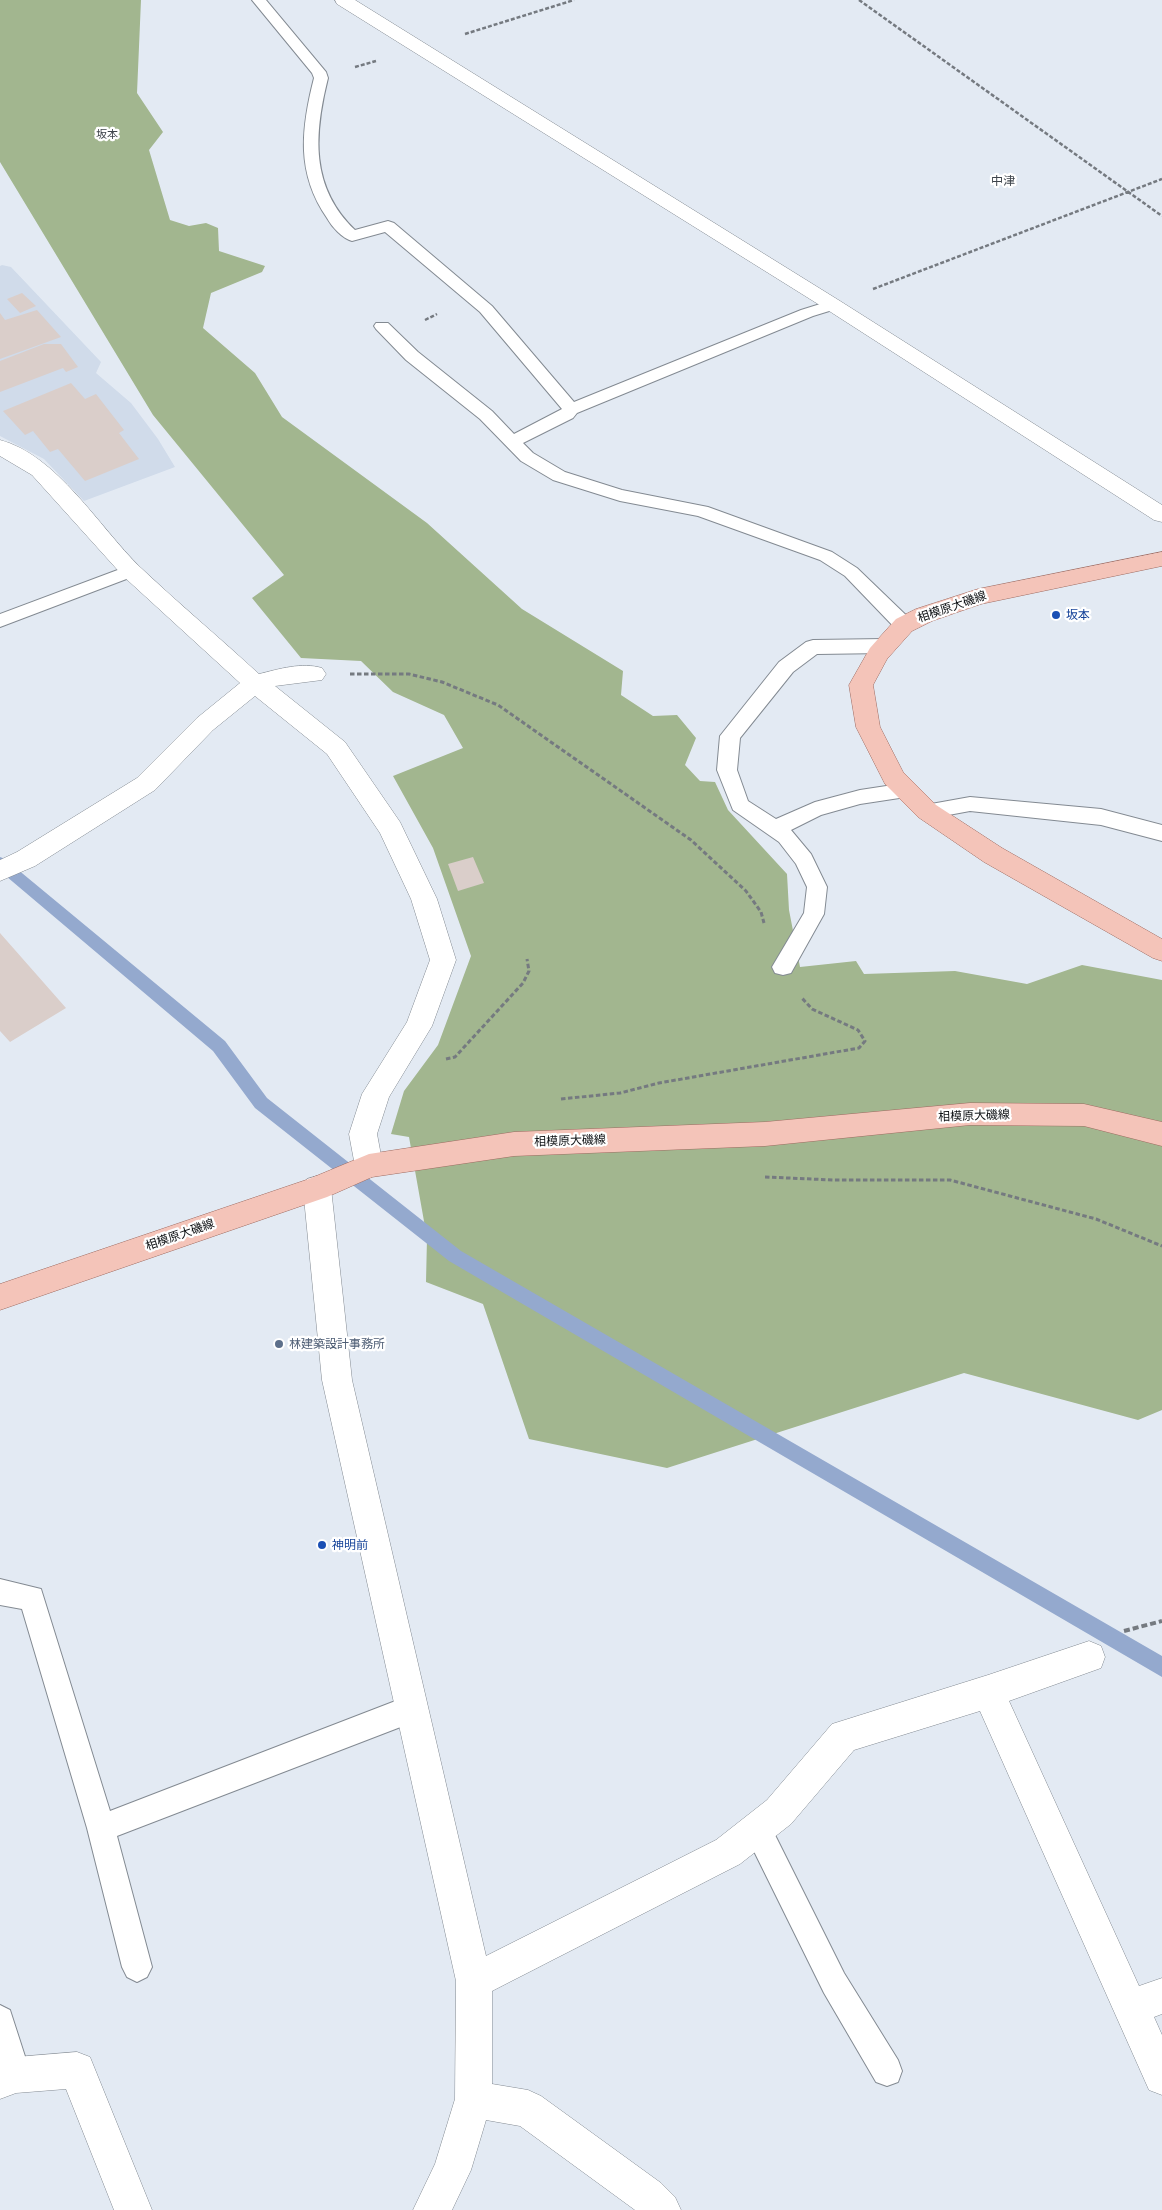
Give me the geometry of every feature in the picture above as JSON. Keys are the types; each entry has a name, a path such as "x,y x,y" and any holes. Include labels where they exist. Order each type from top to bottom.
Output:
{"main road":[{"name":"相模原大磯線","path":"1162,559 978,597 924,615 904,625 885,646 878,654 861,685 868,727 894,778 927,810 993,855 1162,951"},
{"name":"相模原大磯線","path":"0,1297 317,1188 369,1166 514,1144 747,1134 970,1114 1084,1115 1162,1134"}],"street":[{"path":"343,0 833,304 1162,515"},
{"path":"0,447 40,470 132,571 255,683 336,748 391,829 424,899 443,960 419,1026 376,1094 363,1134 369,1166"},
{"path":"0,871 26,858 146,784 205,724 255,683 282,676 314,674"},
{"path":"317,1188 337,1380 474,1981 474,2099 452,2170 432,2210"},
{"path":"474,1981 728,1852 779,1812 844,1736 988,1692 1089,1657"},
{"path":"988,1692 1146,2001 1162,2078"},
{"path":"8,2078 77,2070 133,2210"},
{"path":"474,2099 528,2109 648,2196 662,2210"}],"lane":[{"path":"258,0 321,78 313,104 309,144 318,196 344,230 353,239 388,226 470,295 514,339 571,409"},
{"path":"513,441 566,414 571,409 833,304"},
{"path":"388,332 412,356 486,414 527,457 559,476 620,495 702,511 826,556 851,572 904,625"},
{"path":"0,620 132,571"},
{"path":"783,967 814,914 817,888 804,860 786,837 740,805 727,770 730,736 786,667 813,647 885,646"},
{"path":"774,829 815,809 860,797 906,790"},
{"path":"927,810 970,804 1100,817 1162,833"},
{"path":"0,1592 32,1598 101,1828 137,1967"},
{"path":"101,1828 411,1709"},
{"path":"757,1828 834,1983 887,2071"},
{"path":"0,2020 8,2078"}],"path":[{"path":"860,0 1162,216"},
{"path":"833,304 1162,179"},
{"path":"388,332 470,295"},
{"path":"314,674 409,674 442,682 498,705 692,840 746,891 760,912 767,932 795,992 812,1008 858,1030 865,1041 859,1048 659,1084 620,1093 553,1100"},
{"path":"403,1051 432,1062 455,1057 523,983 529,971 527,959"},
{"path":"747,1134 748,1157 761,1177 834,1180 950,1180 1096,1219 1162,1246"},
{"path":"1132,1629 1162,1621"}],"shaded area":[{"path":"0,266 11,267 101,362 96,373 131,403 158,439 175,467 84,501 44,459 0,436"}],"green space":[{"path":"0,0 141,0 137,93 163,132 149,150 170,220 189,226 206,223 218,228 219,251 265,266 262,272 211,293 203,328 255,373 282,417 427,523 522,609 623,671 621,695 653,716 677,715 696,738 685,765 700,781 715,782 728,810 787,874 789,910 800,967 856,961 864,974 955,971 1027,984 1082,965 1162,980 1162,1410 1138,1420 964,1373 667,1468 529,1439 483,1304 426,1282 427,1238 409,1137 391,1134 404,1091 438,1045 471,956 433,848 393,776 463,748 444,715 393,692 361,661 301,658 252,598 284,575 153,415 0,162"}],"building":[{"path":"22,293 36,306 20,313 7,299"},
{"path":"37,310 61,337 0,359 0,313 5,320"},
{"path":"44,344 61,344 78,367 66,372 63,368 0,392 0,361"},
{"path":"71,383 85,399 96,394 124,430 119,433 139,459 85,481 58,449 50,452 33,431 25,435 3,411"},
{"path":"473,857 484,883 458,891 448,864"},
{"path":"0,933 66,1008 10,1042 0,1031"}],"waterway":[{"path":"0,863 219,1046 261,1103 455,1256 1162,1667"}],"place":[{"name":"坂本","path":"1056,615"},
{"name":"林建築設計事務所","path":"279,1344"},
{"name":"神明前","path":"322,1545"}],"district":[{"name":"坂本","path":"107,135"},
{"name":"中津","path":"1003,181"}]}
